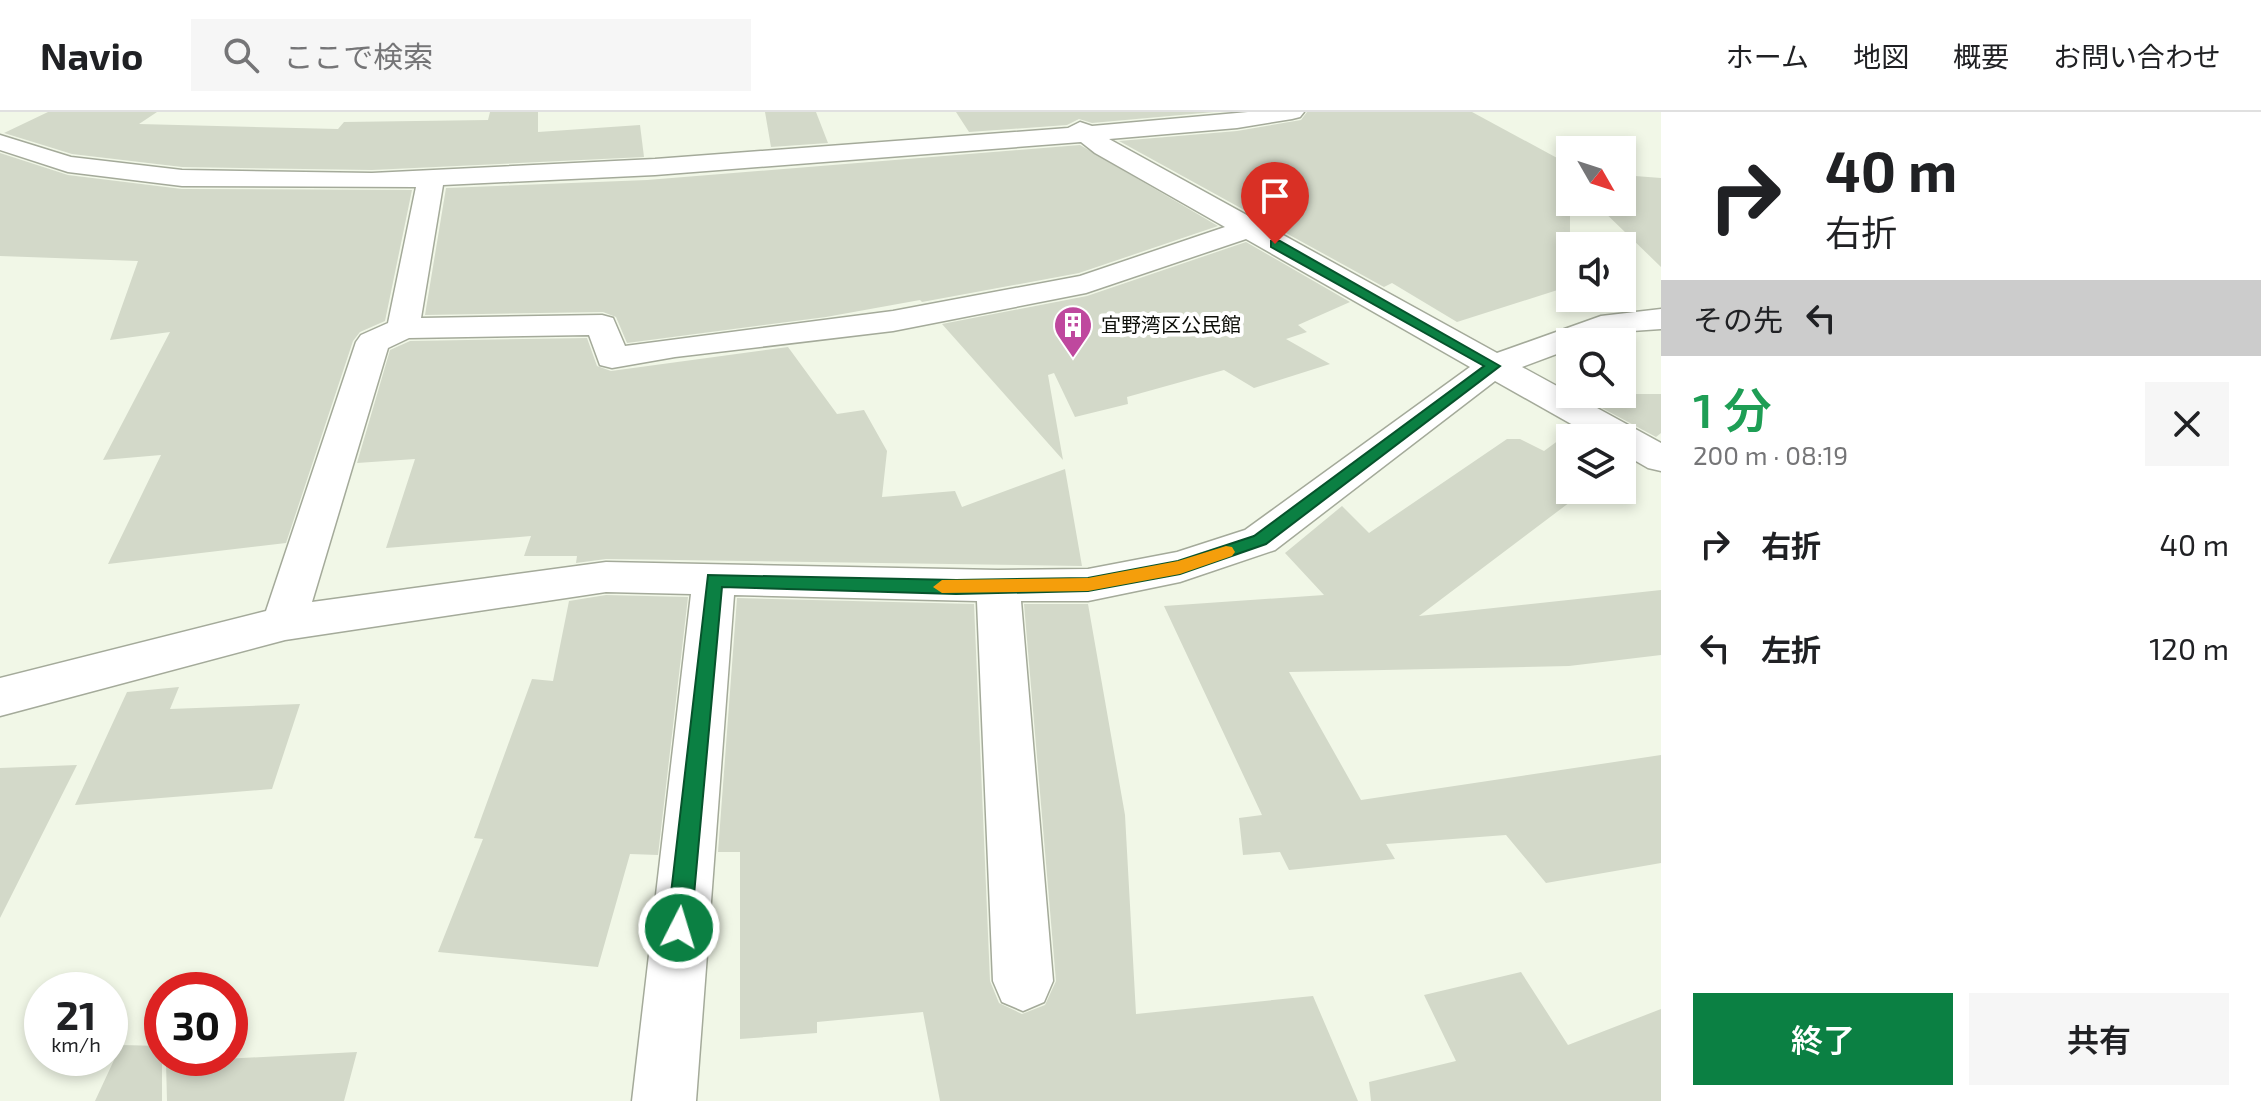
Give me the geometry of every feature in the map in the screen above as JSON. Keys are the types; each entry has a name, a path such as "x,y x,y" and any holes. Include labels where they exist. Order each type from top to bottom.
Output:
{"street":[{"path":"1060,112 1086,135 1661,459"},
{"path":"2,146 68,164 182,178 372,181 655,167 1086,135 1237,121 1292,112"},
{"path":"403,328 431,178"},
{"path":"285,623 293,589 373,342 403,328 602,325 612,358 675,347 893,321 1086,284 1249,229"},
{"path":"0,697 285,623 606,577 998,586 1088,585 1180,567 1260,540 1493,366 1612,323 1661,319"},
{"path":"664,1101 714,580"},
{"path":"998,586 1023,981"}],"building":[{"path":"48,112 157,112 139,124 338,129 344,122 488,120 490,112 538,112 538,132 640,125 644,157 372,170 182,167 72,154 4,133"},
{"path":"765,112 816,112 828,143 771,147"},
{"path":"956,112 1214,112 1092,123 1079,119 1067,125 969,132"},
{"path":"1307,112 1472,112 1556,157 1556,216 1570,216 1570,232 1556,232 1556,290 1457,322 1392,283 1384,287 1119,141 1237,131 1301,120"},
{"path":"1080,145 1218,226 1079,273 826,317 627,343 616,317 603,312 425,315 446,188 647,180"},
{"path":"0,153 68,175 182,189 412,190 385,321 360,332 353,341 286,543 108,564 161,455 103,460 170,332 110,340 138,261 0,256"},
{"path":"1636,176 1661,178 1661,267 1636,243 1636,232 1625,232 1608,216 1636,216"},
{"path":"1246,242 1350,302 1298,325 1307,332 1286,339 1330,364 1254,388 1224,370 1127,397 1128,404 1075,417 1054,373 1048,375 1063,460 942,324 1087,296"},
{"path":"587,338 597,366 611,371 788,347 837,414 864,410 887,451 882,497 955,491 962,507 1065,469 1082,566 606,559 576,563 577,556 524,556 531,536 386,548 415,459 357,463 390,350 410,341"},
{"path":"1636,394 1661,394 1661,433 1656,437 1602,408 1636,408"},
{"path":"1507,439 1520,439 1544,451 1556,442 1556,504 1567,504 1419,616 1661,590 1661,655 1569,666 1289,672 1361,800 1661,755 1661,863 1546,883 1506,835 1386,844 1395,859 1289,870 1280,852 1243,855 1239,818 1262,815 1164,606 1324,595 1285,553 1342,506 1369,533"},
{"path":"606,595 688,597 658,855 630,854 598,967 438,952 483,839 474,838 532,679 553,681 569,601"},
{"path":"737,598 974,604 990,981 999,1003 1022,1014 1045,1005 1056,981 1024,604 1088,604 1125,815 1136,1014 1313,996 1358,1101 940,1101 923,1012 817,1022 817,1033 740,1039 740,852 718,852"},
{"path":"179,687 170,709 300,704 272,789 75,805 127,692"},
{"path":"77,765 0,918 0,768"},
{"path":"1521,972 1568,1045 1661,1009 1661,1101 1371,1101 1369,1082 1456,1061 1424,995"},
{"path":"128,1045 144,1046 144,1076 162,1076 162,1101 95,1101 107,1076 128,1076"},
{"path":"357,1052 344,1101 167,1101 166,1076 248,1076 248,1058"}],"slow traffic":[{"path":"942,587 1088,585 1180,567 1226,552"}],"place":[{"name":"宜野湾区公民館","path":"1073,359"}],"route":[{"path":"679,928 714,580 956,587 1088,585 1180,567 1260,540 1493,366 1275,244"}]}
